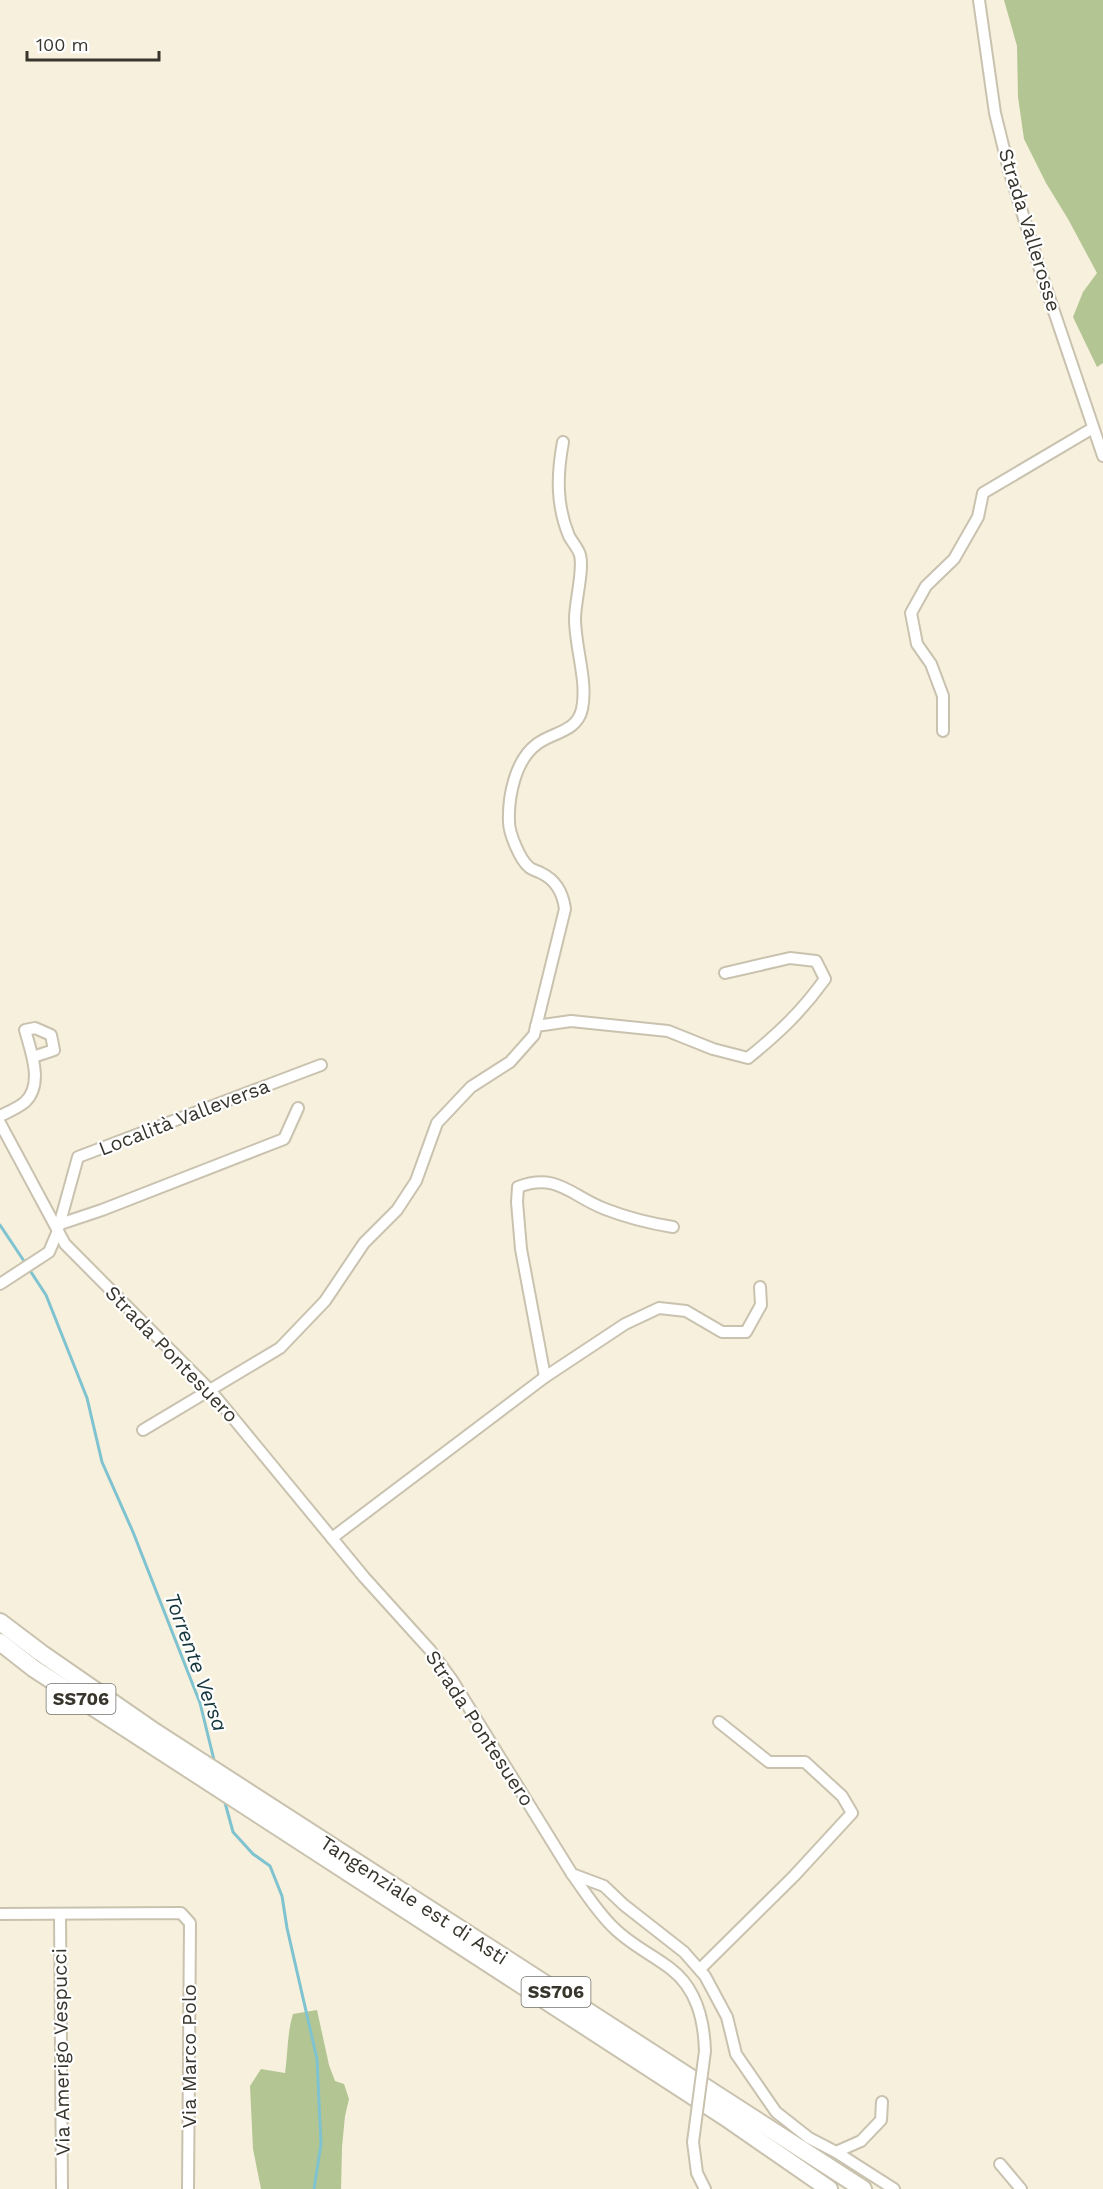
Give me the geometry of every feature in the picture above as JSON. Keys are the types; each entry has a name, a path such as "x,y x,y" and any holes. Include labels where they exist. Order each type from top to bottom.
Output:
{"highway":[{"name":"Tangenziale est di Asti","path":"0,1622 40,1653 155,1732 251,1802 725,2117 829,2189"},
{"name":"Tangenziale est di Asti","path":"0,1642 33,1668 165,1753 251,1802 863,2189"}],"street":[{"name":"Strada Vallerosse","path":"979,0 995,113 1009,170 1103,456"},
{"path":"943,731 943,696 931,664 917,644 911,613 926,586 954,560 978,517 983,493 1093,428"},
{"path":"143,1430 280,1348 325,1301 364,1243 397,1210 416,1181 437,1123 471,1087 510,1062 534,1035 566,909 561,891 545,874 528,867 516,847 509,825 510,798 520,764 537,744 576,723 582,709 582,681 575,619 580,556 569,536 559,506 558,470 563,442"},
{"path":"536,1026 571,1021 668,1031 713,1049 748,1058 778,1035 799,1013 825,979 816,961 790,958 724,973"},
{"path":"0,1116 26,1102 36,1082 33,1057"},
{"name":"Località Valleversa","path":"59,1228 78,1157 321,1065"},
{"name":"Località Valleversa","path":"59,1228 284,1139 298,1108"},
{"name":"Strada Pontesuero","path":"0,1123 59,1228 65,1244 210,1390 364,1577 423,1642 452,1680 572,1874 614,1929 672,1969 686,1984 698,2005 704,2030 705,2051 693,2142 697,2173 705,2189"},
{"path":"545,1377 521,1249 518,1187 532,1181 559,1184 601,1208 636,1221 673,1227"},
{"path":"0,1284 50,1252 59,1228"},
{"path":"332,1538 545,1377 625,1324 659,1308 686,1311 722,1332 746,1332 761,1305 759,1287"},
{"path":"700,1969 794,1876 852,1813 842,1796 805,1762 769,1762 718,1722"},
{"path":"572,1874 604,1886 684,1952 700,1969 727,2017 736,2054 776,2112 809,2138 836,2152 894,2189"},
{"name":"Via Marco Polo","path":"60,1915 181,1913 190,1923 188,2189"},
{"path":"0,1914 60,1915"},
{"name":"Via Amerigo Vespucci","path":"60,1915 62,2189"},
{"path":"836,2152 861,2141 881,2120 882,2102"},
{"path":"1000,2164 1021,2189"}],"green space":[{"path":"1004,0 1103,0 1103,363 1097,367 1073,317 1083,292 1097,273 1024,139 1018,97 1017,46"},
{"path":"317,2010 329,2065 335,2081 344,2084 349,2099 342,2147 341,2189 261,2189 253,2149 250,2086 261,2069 285,2073 293,2014"}],"waterway":[{"name":"Torrente Versa","path":"0,1225 26,1264"},
{"name":"Torrente Versa","path":"29,1269 46,1295 87,1398 102,1462 133,1532 200,1703 215,1764"},
{"name":"Torrente Versa","path":"224,1799 233,1832 253,1854 270,1866 282,1896 287,1928 317,2059 321,2144 314,2189"}]}
